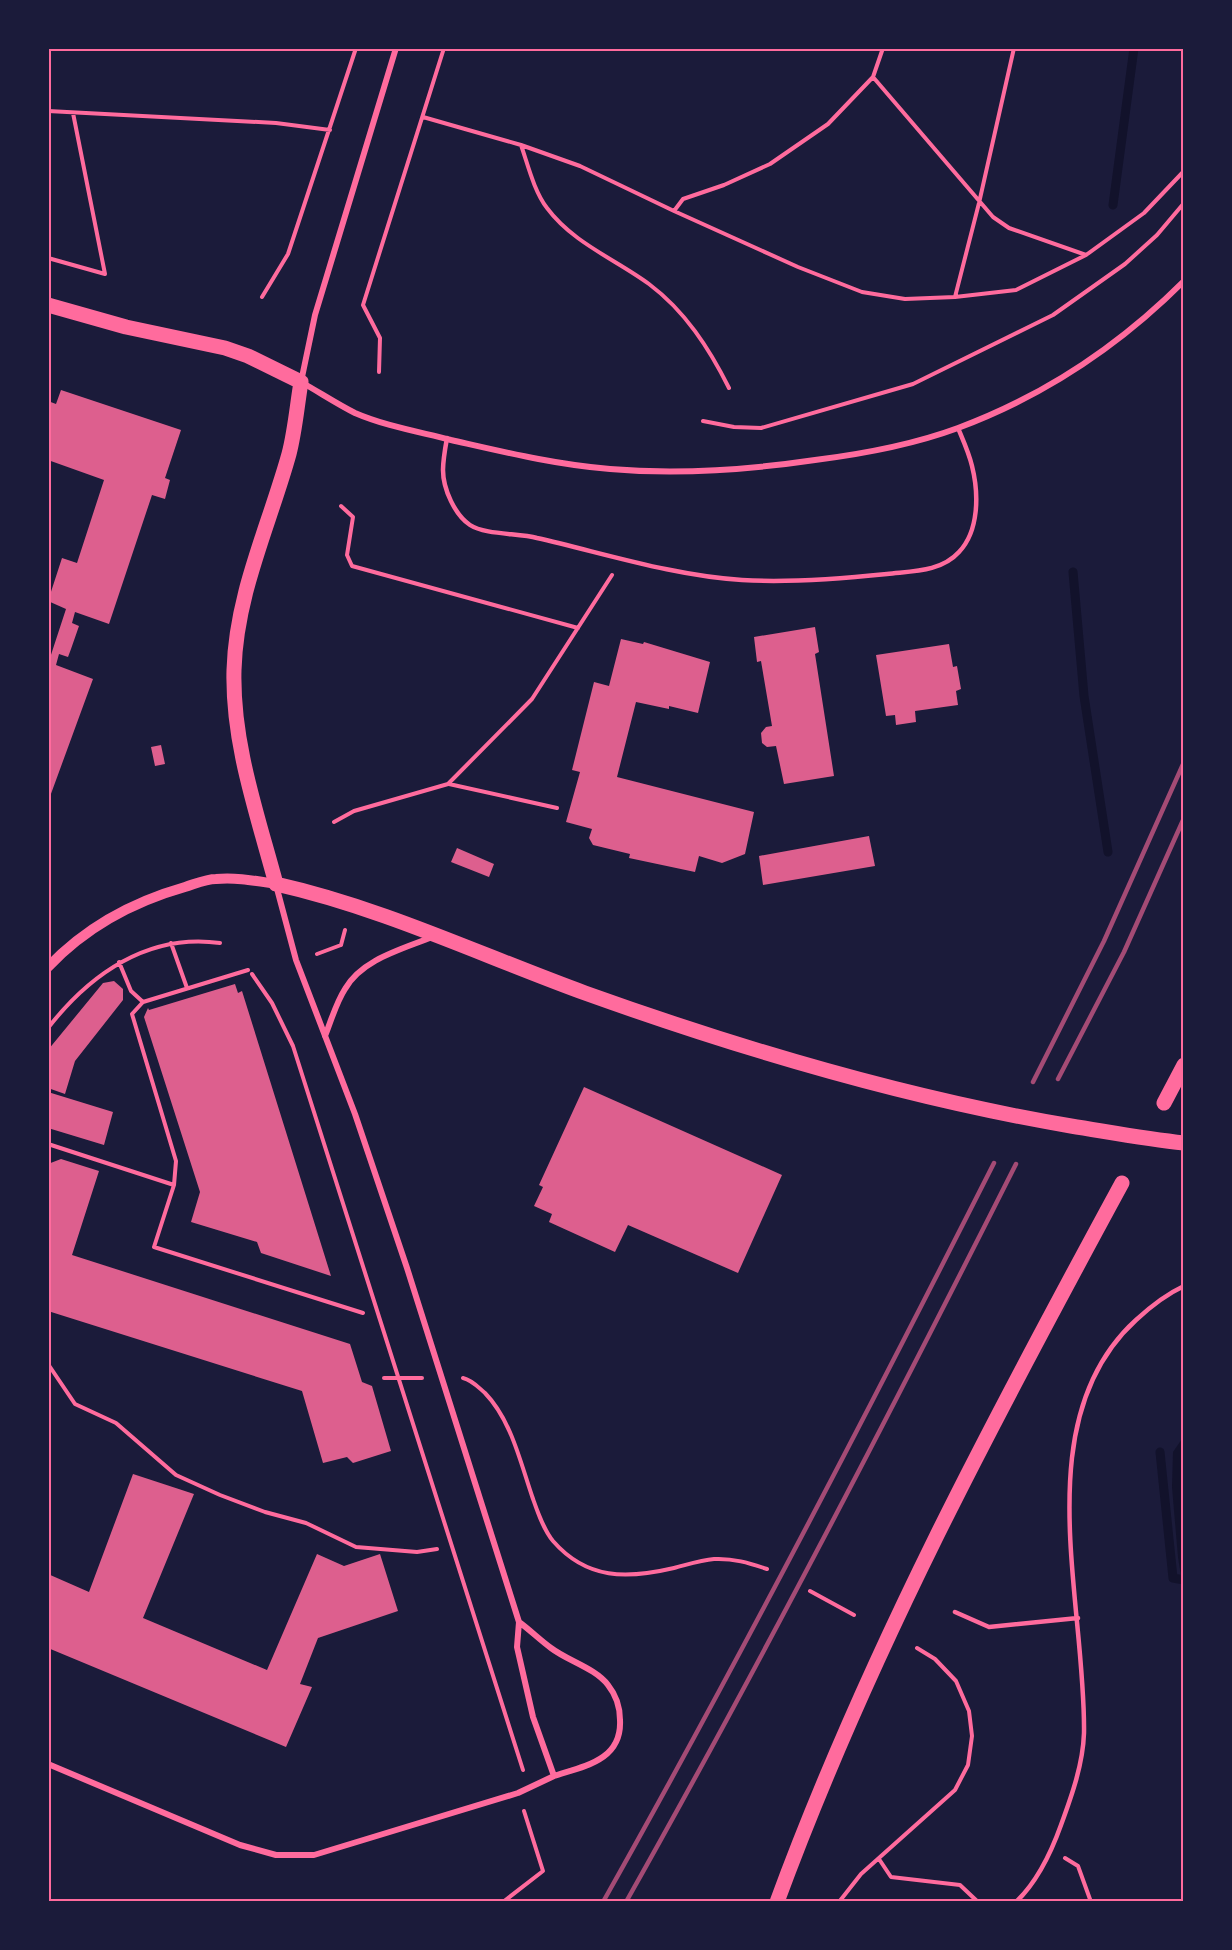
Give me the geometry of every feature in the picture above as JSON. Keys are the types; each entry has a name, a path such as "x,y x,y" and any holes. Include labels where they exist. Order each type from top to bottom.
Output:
{"main road":[{"path":"48,305 126,327 225,348 248,356 301,382 289,454 243,601 234,669 238,735 276,884 329,897 583,992 775,1057 903,1092 1012,1116 1184,1143"},
{"path":"1164,1103 1184,1065"},
{"path":"777,1902 798,1845 898,1616 1002,1406 1122,1183"}],"street":[{"path":"396,48 315,315 301,382 350,410 373,419 493,450 568,464 650,472 772,466 827,459 918,440 958,428 1045,388 1083,366 1116,342 1159,306 1184,281"},
{"path":"48,967 67,948 94,927 159,895 213,879 225,878 276,884 296,960 355,1114 407,1268 519,1622 517,1647 533,1717 554,1776"},
{"path":"324,1037 345,989 362,970 388,955 436,936"},
{"path":"48,1764 240,1845 276,1855 314,1855 518,1793 554,1776 592,1764 609,1753 616,1744 621,1730 616,1698 608,1684 552,1648 519,1622"}],"lane":[{"path":"447,438 443,472 448,492 457,512 472,526 530,536 685,572 740,580 800,581 933,568 947,563 958,553 973,531 975,504 972,466 958,428"},
{"path":"1016,1902 1029,1890 1052,1850 1076,1785 1084,1734 1070,1516 1073,1440 1083,1401 1101,1363 1122,1333 1148,1310 1184,1286"},
{"path":"955,1612 989,1627 1078,1618"}],"path":[{"path":"262,297 288,254 356,48"},
{"path":"380,372 380,338 363,306 444,48"},
{"path":"674,211 683,199 724,185 770,164 828,124 873,76 883,48"},
{"path":"954,297 979,203 1014,48"},
{"path":"873,76 993,218 1009,228 1086,255"},
{"path":"48,111 276,123 330,130"},
{"path":"48,258 105,274 73,113"},
{"path":"423,117 521,145 580,166 798,267 862,292 905,299 954,297 1016,290 1086,255 1144,213 1181,179 1184,171"},
{"path":"521,145 545,207 568,232 649,284 678,309 711,352 729,388"},
{"path":"703,421 735,427 761,428 913,384 1053,315 1125,264 1157,235 1184,204"},
{"path":"341,506 353,517 347,555 352,566 578,628"},
{"path":"334,822 354,812 448,784 532,699 612,575"},
{"path":"448,784 557,808"},
{"path":"340,945 345,930"},
{"path":"171,942 187,988"},
{"path":"48,1028 94,979 135,953 171,942 220,943"},
{"path":"340,945 346,952"},
{"path":"317,954 340,945"},
{"path":"119,962 131,991 143,1002"},
{"path":"248,970 143,1002 132,1014 176,1161 174,1185 154,1246 363,1313"},
{"path":"252,975 272,1003 293,1046 529,1788"},
{"path":"48,1144 174,1185"},
{"path":"48,1364 75,1404 116,1423 176,1474 219,1495 265,1512 306,1523 356,1547 417,1552 437,1549"},
{"path":"384,1378 399,1378"},
{"path":"466,1378 493,1402 508,1428 536,1509 551,1539 575,1561 608,1574 630,1576 712,1559 739,1560 767,1569"},
{"path":"810,1592 854,1615"},
{"path":"839,1902 861,1874 955,1790 968,1765 972,1736 969,1711 956,1681 935,1659 917,1648"},
{"path":"502,1902 543,1871 518,1793"},
{"path":"1052,1850 1078,1866 1091,1902"},
{"path":"879,1859 891,1876 960,1885 978,1902"}],"shaded area":[{"path":"1184,1436 1184,1596 1172,1487 1173,1452"}],"building":[{"path":"61,390 181,430 165,478 170,480 165,499 152,495 109,624 75,612 72,623 79,626 68,657 59,654 56,665 93,679 48,802 48,664 66,609 48,601 62,558 77,563 104,480 48,460 48,401 56,404"},
{"path":"815,627 819,652 815,654 834,776 784,784 776,746 767,747 762,743 761,733 766,727 772,726 761,661 757,662 754,637"},
{"path":"621,639 643,644 644,642 710,662 698,713 669,706 669,709 636,702 617,777 754,812 745,854 722,863 699,856 695,872 629,858 630,854 593,845 589,838 592,829 566,822 580,772 572,770 594,682 609,686"},
{"path":"949,644 953,667 957,666 961,689 956,691 958,705 915,711 916,722 896,725 895,715 886,716 876,655"},
{"path":"161,745 165,764 155,766 151,747"},
{"path":"869,836 875,866 763,885 759,856"},
{"path":"457,848 494,864 489,877 451,862"},
{"path":"114,981 123,989 123,1000 75,1061 65,1094 48,1088 48,1050 103,983"},
{"path":"235,984 238,993 242,991 331,1276 261,1253 257,1242 191,1222 200,1192 144,1017 148,1008 149,1010"},
{"path":"584,1087 782,1175 738,1273 628,1225 615,1252 549,1222 552,1214 534,1206 543,1187 539,1185"},
{"path":"48,1092 113,1112 104,1145 48,1128"},
{"path":"61,1159 99,1171 72,1255 350,1344 362,1382 372,1386 391,1451 353,1463 347,1457 323,1463 302,1391 48,1311 48,1164"},
{"path":"133,1474 194,1494 143,1618 267,1670 317,1554 344,1566 380,1554 398,1611 318,1638 300,1684 312,1687 286,1747 48,1648 48,1574 89,1592"}],"waterway":[{"path":"1113,205 1134,48"},
{"path":"1073,572 1084,696 1108,852"},
{"path":"1160,1452 1173,1578 1184,1580"}],"railway":[{"path":"1033,1082 1104,941 1184,762"},
{"path":"1058,1079 1124,952 1184,818"},
{"path":"603,1902 803,1535 994,1163"},
{"path":"626,1902 825,1535 1016,1164"}]}
